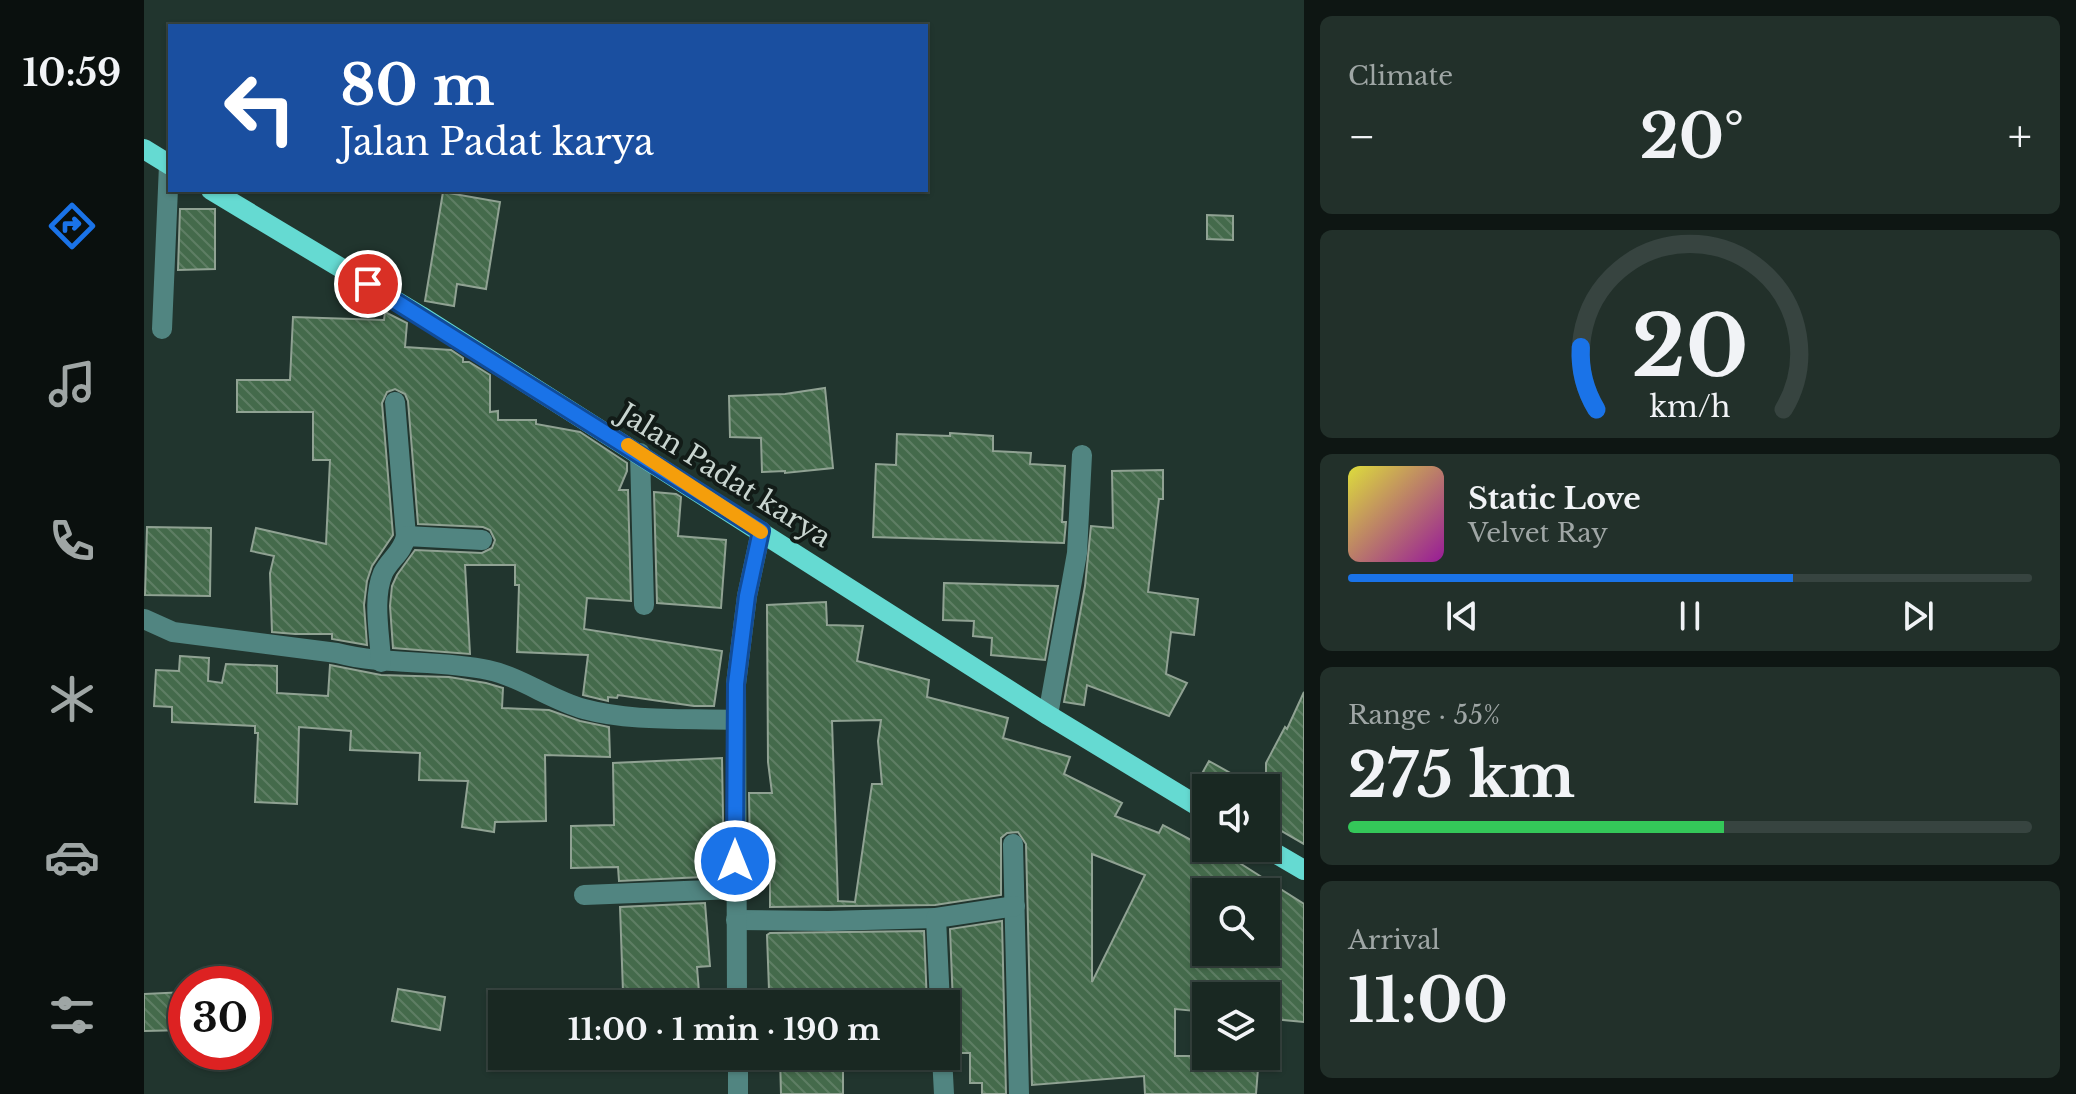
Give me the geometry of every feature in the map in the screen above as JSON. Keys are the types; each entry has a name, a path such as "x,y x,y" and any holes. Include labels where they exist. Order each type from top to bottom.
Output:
{"main road":[{"path":"144,149 168,164"},
{"name":"Jalan Padat karya","path":"214,192 408,308 1048,715 1192,802"},
{"path":"1280,856 1304,870"}],"street":[{"path":"162,329 169,192"},
{"path":"381,662 379,592 384,571 402,550 406,536 395,402"},
{"path":"640,453 644,605"},
{"path":"1048,715 1077,553 1082,455"},
{"path":"737,990 736,720 739,650 761,531"},
{"path":"406,536 482,540"},
{"path":"144,619 173,632 337,653 381,662 440,663 491,670 595,711 736,720"},
{"path":"1013,844 1019,1094"},
{"path":"584,895 735,889"},
{"path":"736,920 936,918 1015,906"},
{"path":"936,918 939,990"},
{"path":"738,1070 738,1094"},
{"path":"943,1070 944,1094"}],"building":[{"path":"443,192 500,202 486,289 457,284 454,306 425,301"},
{"path":"180,209 215,209 215,269 178,270"},
{"path":"1207,215 1233,216 1233,240 1207,239"},
{"path":"385,312 407,323 405,347 451,350 463,358 463,362 469,362 490,375 490,412 498,411 498,420 536,420 536,424 580,432 627,463 619,490 628,490 631,601 587,598 584,629 722,651 714,706 618,695 617,698 608,697 608,701 583,695 588,655 517,652 519,585 515,585 515,565 465,565 470,654 393,648 392,586 415,550 482,553 492,548 495,540 490,530 483,527 418,524 408,401 405,394 395,389 387,392 382,403 393,535 372,566 367,581 364,605 367,645 332,639 332,634 272,632 270,573 274,556 251,551 256,528 326,544 330,460 313,460 313,412 237,412 237,380 290,380 293,317 384,320"},
{"path":"825,388 833,468 762,472 761,438 730,437 729,396 785,394"},
{"path":"950,433 993,436 993,451 1031,453 1030,464 1065,466 1064,543 873,537 876,464 896,465 897,434 950,436"},
{"path":"1163,470 1163,499 1159,499 1148,592 1198,599 1194,635 1171,632 1166,674 1187,683 1169,716 1087,685 1084,705 1064,702 1085,586 1091,526 1113,528 1112,471"},
{"path":"654,492 681,497 678,536 726,540 721,608 657,603"},
{"path":"147,527 211,528 210,596 145,595"},
{"path":"944,583 1058,586 1045,660 991,655 992,638 973,636 974,621 943,620"},
{"path":"826,602 827,625 863,626 857,661 929,680 927,697 1008,718 1003,738 1070,757 1064,774 1122,803 1115,816 1159,833 1163,825 1192,841 1192,862 1238,862 1263,878 1192,878 1192,966 1280,966 1280,889 1304,904 1304,1022 1280,1020 1280,982 1192,982 1192,1011 1175,1009 1175,1056 1192,1056 1192,1070 1258,1070 1256,1094 1145,1094 1144,1076 1032,1085 1026,844 1018,832 1007,833 1001,838 1001,895 935,905 770,907 770,855 750,856 749,793 772,793 768,762 767,605","holes":["881,720 878,741 882,784 872,784 855,902 838,901 832,721","1092,854 1145,875 1092,982"]},
{"path":"180,656 209,658 208,681 222,683 226,664 277,666 277,693 328,696 330,665 381,675 449,677 486,683 503,688 502,708 549,710 609,727 610,757 545,755 546,821 495,822 494,832 462,827 468,781 419,780 420,753 350,750 351,731 299,727 297,804 255,802 258,733 255,733 255,726 172,722 172,707 154,706 156,670 179,671"},
{"path":"1304,692 1304,844 1280,830 1280,774 1266,774 1266,763 1285,727 1287,729"},
{"path":"722,758 724,876 619,881 618,867 571,868 571,826 614,825 613,763"},
{"path":"1209,761 1232,774 1202,774"},
{"path":"705,903 710,966 697,967 699,990 623,990 620,907"},
{"path":"1002,921 1006,1094 982,1094 982,1083 970,1083 970,1053 960,1053 960,990 952,990 950,929"},
{"path":"924,931 926,990 769,990 767,935"},
{"path":"398,989 445,997 440,1030 392,1021"},
{"path":"168,993 168,1030 144,1031 144,994"},
{"path":"780,1070 843,1070 843,1094 781,1094"}],"slow traffic":[{"path":"628,445 761,532"}],"route":[{"path":"368,284 761,531 747,596 736,684 735,861"}]}
